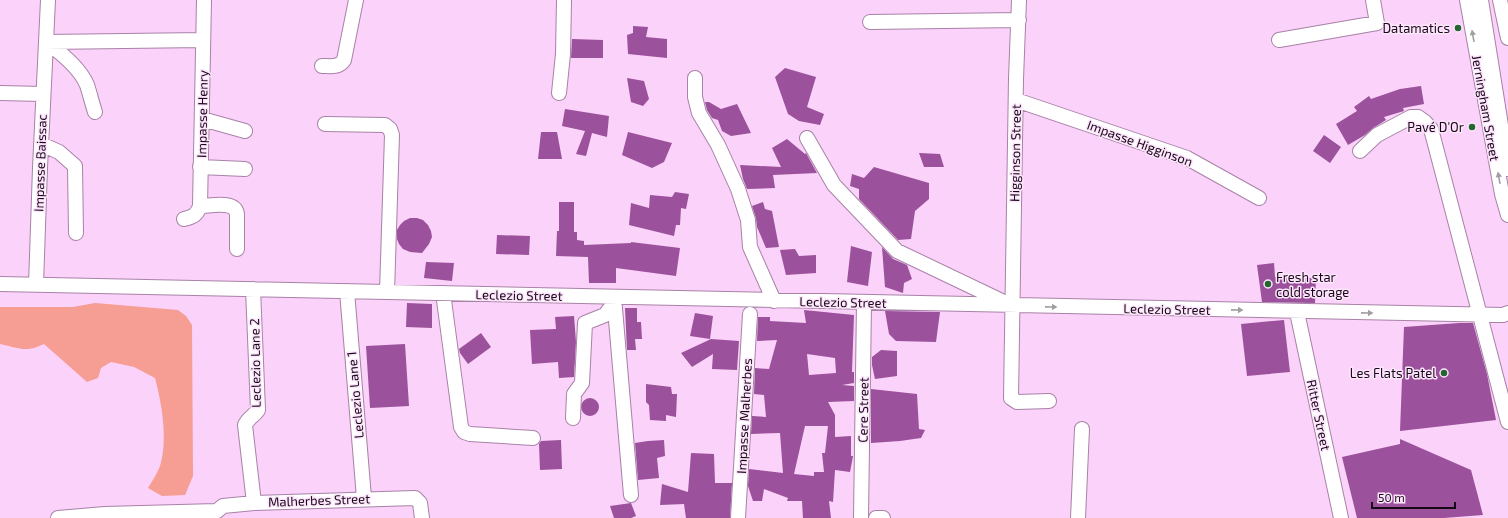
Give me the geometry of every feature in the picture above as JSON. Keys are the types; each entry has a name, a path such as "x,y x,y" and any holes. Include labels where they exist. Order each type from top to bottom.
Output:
{"street":[{"name":"Impasse Baissac","path":"36,285 48,0"},
{"name":"Impasse Henry","path":"200,206 204,0"},
{"path":"322,66 341,65 344,60 356,0"},
{"path":"559,93 563,54 564,0"},
{"name":"Higginson Street","path":"1019,0 1011,398 1017,402 1049,401"},
{"path":"1279,40 1377,23 1373,0"},
{"name":"Jerningham Street","path":"1467,0 1502,194 1508,215"},
{"name":"Jerningham Street","path":"1481,0 1508,169"},
{"path":"1500,0 1508,38"},
{"path":"870,22 1019,20"},
{"path":"46,42 203,40"},
{"path":"46,42 61,52 74,66 86,83 95,112"},
{"path":"695,78 695,97 699,113 718,145 738,189 748,220 750,247 774,301"},
{"path":"0,93 43,94"},
{"name":"Impasse Higginson","path":"1016,100 1187,158 1259,198"},
{"path":"1360,151 1377,136 1412,116 1418,117 1431,129 1508,422"},
{"path":"202,119 245,131"},
{"path":"325,124 385,125 390,129 392,135 388,292"},
{"path":"808,138 834,185 897,251 1012,306"},
{"path":"41,144 58,152 75,166 76,233"},
{"path":"200,167 245,169"},
{"path":"184,219 195,215 200,206 234,207 237,210 237,249"},
{"name":"Leclezio Street","path":"0,284 444,293 615,299 1297,312 1480,315 1506,314"},
{"name":"Leclezio Lane 2","path":"253,289 258,410 255,415 248,418 245,425 254,503"},
{"name":"Leclezio Lane 1","path":"347,291 364,498"},
{"path":"444,293 461,428 464,432 470,434 533,438"},
{"path":"573,418 574,394 582,383 585,323 605,315 615,299"},
{"path":"615,299 631,495"},
{"name":"Cere Street","path":"861,518 864,303"},
{"name":"Ritter Street","path":"1297,312 1341,518"},
{"name":"Impasse Malherbes","path":"738,518 750,314"},
{"path":"1078,518 1082,429"},
{"name":"Malherbes Street","path":"58,518 105,514 218,514 223,506 254,503 364,498 415,498 420,503 422,518"},
{"path":"876,518 883,518"}],"shaded area":[{"path":"95,303 178,310 186,316 192,325 193,476 185,495 162,496 148,488 160,466 164,445 162,411 155,378 134,367 111,362 101,368 98,378 87,382 44,344 37,347 22,349 0,344 0,307 73,307"}],"building":[{"path":"633,26 648,27 646,37 667,39 667,58 628,54 627,35 633,33"},
{"path":"572,39 603,40 603,58 571,58"},
{"path":"785,68 816,77 807,107 824,114 820,125 799,121 788,114 775,77"},
{"path":"627,78 644,81 649,99 643,106 631,102"},
{"path":"1421,86 1424,104 1403,108 1404,111 1384,117 1386,120 1348,145 1336,124 1357,111 1354,107 1369,96 1371,99 1400,89"},
{"path":"705,102 709,102 721,109 737,104 751,133 731,136 722,131 718,120 712,118 707,110"},
{"path":"565,109 609,116 607,137 592,133 586,156 576,154 585,131 562,126"},
{"path":"541,132 557,132 562,159 538,159"},
{"path":"628,132 672,143 664,162 652,168 622,155"},
{"path":"1324,135 1341,147 1330,163 1313,151"},
{"path":"787,139 805,154 806,153 817,173 773,175 775,188 747,189 740,165 781,167 772,148"},
{"path":"919,153 940,154 944,167 924,167"},
{"path":"874,167 929,183 929,199 915,211 911,239 898,240 859,199 859,189 850,186 852,174 864,178"},
{"path":"675,192 689,194 686,209 681,208 680,225 676,225 674,236 629,225 631,203 649,208 650,195 672,197"},
{"path":"559,202 574,202 574,232 577,232 577,240 584,241 584,245 631,242 680,248 676,276 616,268 616,283 589,283 588,257 556,256 557,231 559,231"},
{"path":"763,202 765,209 772,211 779,247 766,248 757,227 752,206"},
{"path":"410,218 423,220 431,231 432,237 422,253 410,252 403,249 397,239 397,230 400,225"},
{"path":"497,235 530,236 529,255 496,254"},
{"path":"851,246 872,252 868,286 847,282"},
{"path":"882,247 893,259 907,265 912,279 904,283 903,293 885,287"},
{"path":"795,249 799,256 816,255 816,273 786,275 780,250"},
{"path":"426,262 454,263 452,281 424,278"},
{"path":"1274,263 1275,277 1316,278 1315,303 1262,302 1257,265"},
{"path":"407,303 432,304 432,328 406,327"},
{"path":"625,308 637,308 637,322 641,322 642,339 635,339 636,350 627,350"},
{"path":"804,310 854,315 852,372 854,372 854,383 842,385 854,386 854,401 828,402 835,415 835,437 851,436 851,456 853,456 850,472 835,470 833,502 829,501 831,518 803,518 802,501 787,501 788,498 764,489 762,501 753,501 748,486 749,469 783,473 780,433 751,434 752,416 766,417 764,395 754,394 755,368 769,369 777,340 757,341 758,317 770,317 770,321 806,323","holes":["807,354 835,358 836,373 809,375","805,426 828,426 825,453 822,453 824,472 814,472 814,476 794,474"]},
{"path":"885,311 940,312 936,342 896,341 889,334"},
{"path":"695,313 713,316 710,339 690,336"},
{"path":"574,316 576,342 574,377 559,378 558,362 532,364 530,330 556,329 555,317"},
{"path":"1284,320 1290,372 1247,376 1241,324"},
{"name":"Les Flats Patel","path":"1473,323 1487,374 1496,420 1400,431 1404,327"},
{"path":"481,333 491,347 468,364 460,353 459,349"},
{"path":"711,339 739,341 737,370 712,369 713,354 692,367 681,353"},
{"path":"405,344 409,406 370,408 366,346"},
{"path":"881,350 897,351 897,376 875,379 872,357"},
{"path":"646,384 671,387 672,394 677,394 676,417 666,415 666,421 650,420 649,405 646,402"},
{"path":"871,389 917,394 919,429 925,430 921,438 871,443"},
{"path":"590,398 596,401 599,407 596,413 590,416 584,413 581,407 584,401"},
{"path":"1400,439 1471,470 1483,515 1444,518 1357,518 1342,457 1400,444"},
{"path":"561,440 562,469 540,470 539,444 541,441"},
{"path":"664,440 665,456 657,458 659,478 638,480 635,443"},
{"path":"691,453 714,454 715,483 732,483 730,518 686,518 684,504 660,505 662,484 688,492"},
{"path":"631,503 636,516 631,518 614,518 610,506"}],"place":[{"name":"Datamatics","path":"1458,28"},
{"name":"Pavé D'Or","path":"1472,127"},
{"name":"Fresh star cold storage","path":"1268,284"},
{"name":"Les Flats Patel","path":"1444,373"}]}
